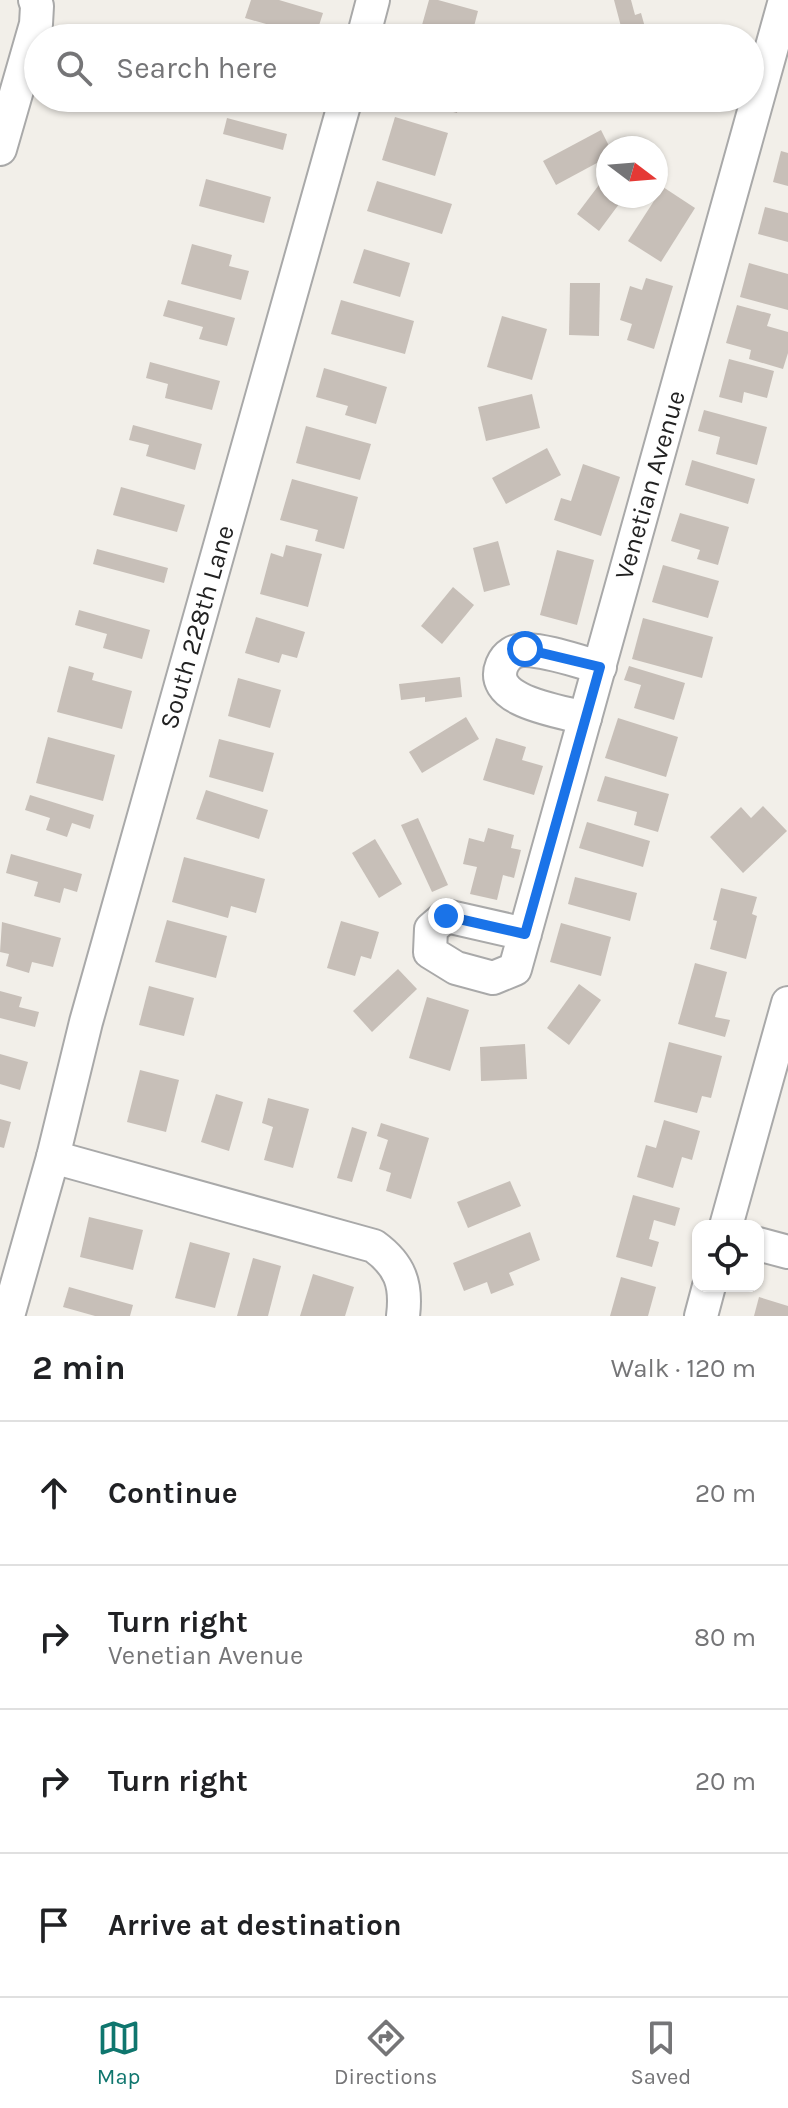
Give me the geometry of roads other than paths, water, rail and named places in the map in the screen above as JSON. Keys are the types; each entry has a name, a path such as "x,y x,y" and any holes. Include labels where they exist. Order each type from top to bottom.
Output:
{"street":[{"path":"35,0 36,24"},
{"path":"367,24 373,0"},
{"name":"Venetian Avenue","path":"764,76 785,0"},
{"path":"0,149 24,66"},
{"name":"South 228th Lane","path":"8,1316 53,1157 90,1006 342,112"},
{"name":"Venetian Avenue","path":"525,934 446,916 431,929 430,952 456,968 493,978 515,969 525,934 585,718 600,667 754,112"},
{"path":"585,718 517,699 503,689 498,675 503,661 512,652 525,649 600,667"},
{"path":"728,1220 788,1003"},
{"path":"53,1157 374,1246 388,1256 399,1271 405,1287 403,1316"},
{"path":"764,1246 788,1252"},
{"path":"701,1316 707,1292"}]}
